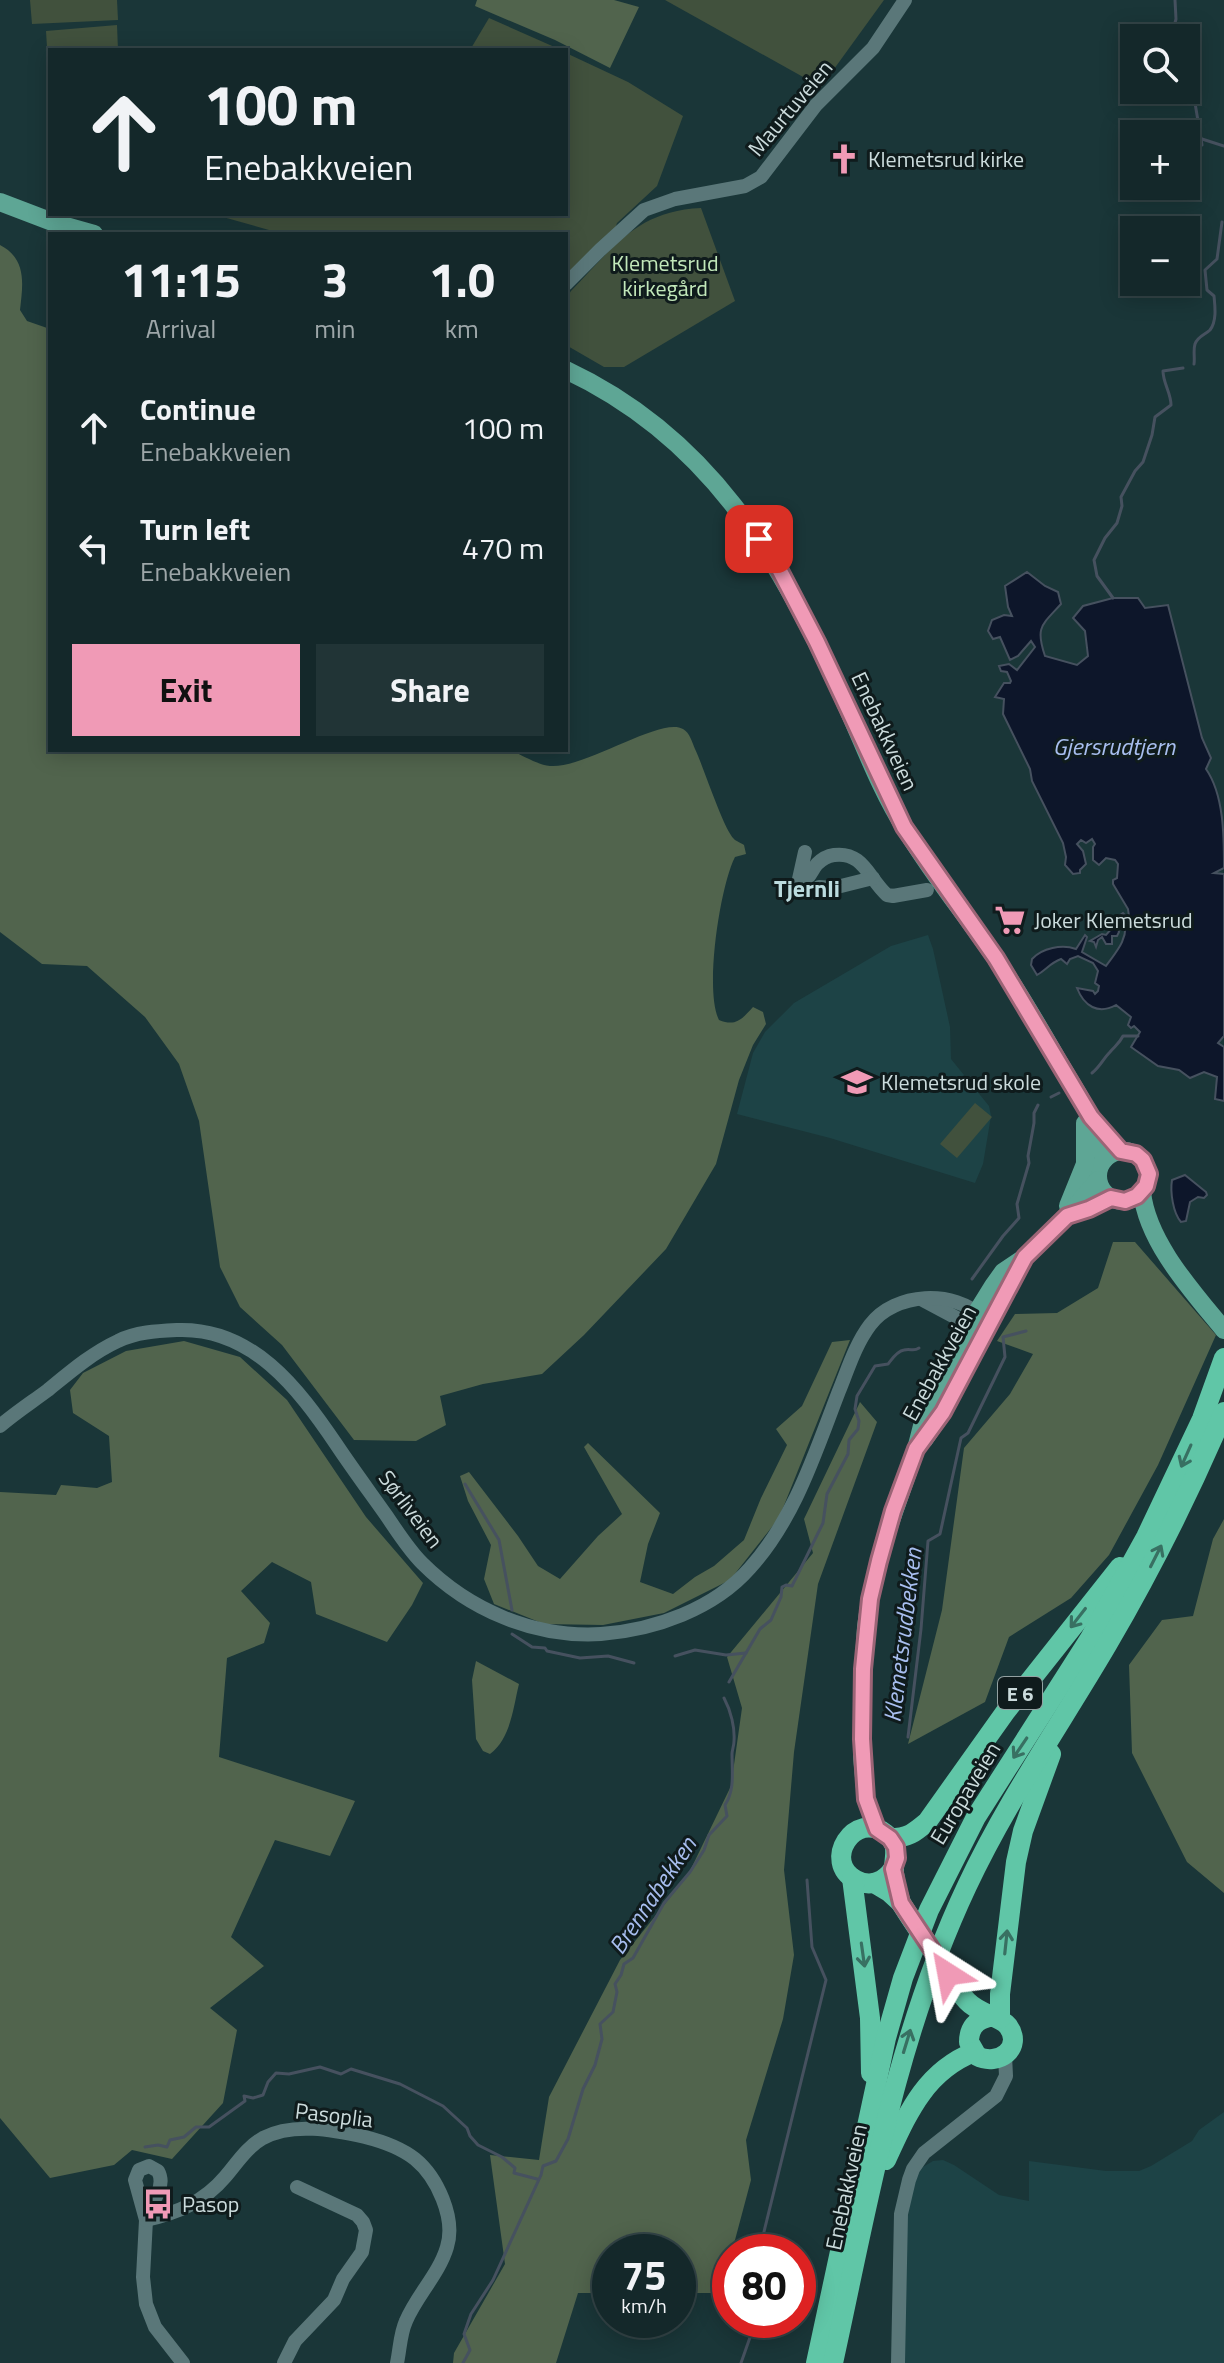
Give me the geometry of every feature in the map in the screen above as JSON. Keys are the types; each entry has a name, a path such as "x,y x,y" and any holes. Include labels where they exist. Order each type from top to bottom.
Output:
{"highway":[{"name":"Europaveien","path":"878,2113 886,2038 903,1978 941,1881 976,1817 1089,1640 1146,1537 1184,1460 1224,1358"},
{"name":"Europaveien","path":"878,2113 967,1887 1015,1795 1141,1585 1201,1466 1224,1412"},
{"name":"E 6","path":"878,2113 870,2018 852,1878 843,1868 841,1854 845,1841 855,1831 864,1828 904,1838 914,1834 927,1822 1006,1711 1146,1537"},
{"name":"E 6","path":"868,2198 902,2124 923,2091 954,2061 1009,2050 1012,2038 1009,2027 994,2018 1023,1831 1072,1701"},
{"path":"852,1878 874,1883 884,1879 893,1869 897,1855 884,1833"},
{"path":"893,1869 902,1905"},
{"path":"874,1883 902,1905 964,1998 971,2030 969,2042 988,2056"},
{"path":"964,1998 994,2018"},
{"path":"971,2030 978,2021 994,2018"},
{"name":"Enebakkveien","path":"833,2363 868,2198 878,2113"},
{"name":"Enebakkveien","path":"816,2363 878,2113"}],"main road":[{"path":"0,202 87,232"},
{"name":"Enebakkveien","path":"568,371 621,400 691,455 769,553 817,642 904,827 996,958 1113,1156 1099,1169 1098,1180 1025,1257 977,1320 943,1412 916,1449 885,1538 868,1613 861,1721 866,1799 855,1831"},
{"path":"1064,1219 1085,1164 1087,1111"},
{"path":"1113,1156 1136,1154 1143,1160 1149,1174 1126,1197"},
{"path":"1098,1180 1103,1190 1126,1197 1145,1211 1156,1236 1194,1294 1224,1330"},
{"name":"Enebakkveien","path":"1064,1219 1126,1197"},
{"name":"Enebakkveien","path":"866,1799 884,1833"}],"street":[{"name":"Maurtuveien","path":"568,282 644,210 675,199 745,186 761,177 816,105 873,48 905,0"},
{"path":"805,852 801,882 807,879 819,861 847,855 858,860 889,896 927,890"},
{"path":"819,887 833,888 873,878"},
{"name":"Sørliveien","path":"0,1426 77,1366 119,1340 137,1334 187,1330 228,1338 258,1353 293,1385 413,1553 440,1579 472,1602 523,1625 566,1634 608,1633 636,1629 694,1610 749,1570 776,1535 791,1508 860,1341 881,1314 908,1301 941,1298 977,1320"},
{"path":"898,2363 901,2221 909,2180 924,2153 990,2102 1000,2090 988,2056"},
{"name":"Pasoplia","path":"183,2363 159,2332 146,2304 143,2277 145,2216 187,2207 203,2198 252,2146 276,2131 310,2129 378,2141 409,2155 425,2169 447,2213 450,2234 442,2260 405,2323 397,2363"},
{"path":"284,2363 295,2341 334,2300 343,2279 360,2256 366,2236 363,2222 357,2215 297,2187"}],"shaded area":[{"name":"Klemetsrud skole","path":"928,935 950,1027 951,1059 989,1106 991,1116 983,1164 975,1183 830,1138 737,1114 753,1053 765,1032 794,1003 891,946"},
{"path":"1224,2112 1224,2363 904,2363 907,2225 910,2197 923,2167 943,2160 999,2195 1029,2201 1029,2161 1106,2171 1139,2171 1192,2141 1199,2130"}],"green space":[{"path":"30,0 117,0 118,20 32,24"},
{"path":"477,0 614,0 639,7 610,68 555,40 475,6"},
{"path":"665,0 884,0 821,87"},
{"path":"489,18 557,48 471,48"},
{"path":"117,25 118,48 48,48 48,64 46,31"},
{"name":"Klemetsrud kirkegård","path":"568,54 628,82 683,116 657,186 568,275 568,232 276,232 223,217 568,216"},
{"name":"Klemetsrud kirkegård","path":"701,208 735,301 624,367 604,367 568,346 568,296 571,291 627,234 659,216"},
{"path":"0,245 15,257 19,265 22,282 20,310 27,321 48,328 48,752 514,752 550,766 582,760 658,730 672,727 683,729 689,735 730,833 734,840 744,845 746,854 735,857 719,914 713,986 715,1006 719,1020 734,1022 753,1007 763,1012 766,1024 753,1045 739,1080 716,1164 666,1249 584,1335 542,1374 483,1384 440,1396 446,1425 416,1441 354,1440 282,1345 240,1307 220,1267 199,1121 179,1064 145,1017 87,966 42,964 0,932"},
{"path":"975,1103 992,1117 957,1158 940,1144"},
{"path":"1113,1242 1135,1242 1216,1335 1158,1465 1109,1555 1071,1598 1009,1637 985,1702 908,1744 942,1610 964,1448 1010,1394 1033,1354 997,1341 1015,1314 1057,1313 1098,1288"},
{"path":"850,1340 779,1518 730,1580 664,1613 603,1625 544,1624 494,1604 484,1579 491,1545 468,1501 460,1476 469,1472 538,1566 560,1579 622,1514 584,1447 588,1443 660,1513 648,1544 640,1582 673,1594 714,1566 744,1540 787,1445 776,1429 802,1406 832,1342"},
{"path":"184,1341 240,1357 287,1400 366,1517 423,1583 387,1642 316,1614 311,1582 272,1562 241,1591 270,1623 264,1643 227,1658 219,1757 355,1801 330,1856 275,1840 231,1937 264,1966 210,2008 237,2030 223,2103 172,2159 132,2150 114,2165 50,2178 0,2118 0,1492 56,1495 61,1485 97,1488 112,1482 109,1436 73,1413 70,1390 83,1373 126,1351"},
{"path":"860,1402 877,1422 818,1584 794,1752 784,1870 794,1955 783,2019 746,2140 751,2180 737,2234 712,2234 712,2291 696,2293 696,2234 592,2234 592,2293 578,2293 556,2363 453,2363 454,2353 505,2264 490,2155 539,2160 549,2097 620,1960 688,1875 731,1786 742,1708 727,1657 813,1553 804,1519"},
{"path":"1224,1519 1224,1893 1187,1862 1132,1753 1129,1665 1162,1620 1193,1616 1213,1539"},
{"path":"476,1661 519,1684 507,1731 490,1754 483,1751 476,1739 472,1680"}],"water":[{"name":"Gjersrudtjern","path":"1027,572 1058,592 1061,604 1042,627 1045,656 1077,665 1088,656 1085,631 1073,618 1083,606 1113,598 1138,598 1145,608 1168,605 1202,738 1211,758 1206,769 1212,779 1222,816 1224,868 1214,873 1224,874 1224,1036 1218,1043 1224,1047 1224,1101 1215,1099 1217,1077 1204,1072 1190,1078 1179,1070 1158,1066 1131,1047 1140,1032 1128,1025 1131,1017 1116,1005 1098,1009 1084,1000 1077,988 1095,994 1098,991 1099,986 1095,983 1098,971 1093,963 1078,956 1067,964 1061,959 1037,975 1031,965 1036,955 1052,948 1076,949 1085,935 1082,952 1106,966 1123,940 1125,921 1116,922 1119,932 1117,936 1112,936 1112,944 1106,944 1102,937 1096,947 1090,941 1106,935 1113,927 1113,920 1123,913 1129,916 1113,884 1117,878 1118,864 1106,858 1099,865 1093,860 1095,844 1092,839 1086,843 1081,840 1077,844 1083,851 1086,864 1080,873 1073,874 1065,865 1063,843 1003,714 1004,699 995,697 1004,683 1011,681 1007,672 1001,671 999,666 1009,664 1017,670 1035,647 1031,641 1018,656 1010,660 1000,637 993,639 988,631 992,620 1004,615 1012,616 1005,586"},
{"path":"1185,1175 1207,1195 1190,1202 1186,1221 1181,1222 1174,1208 1171,1185 1172,1180"}],"waterway":[{"path":"1175,0 1175,24"},
{"path":"1195,104 1202,145"},
{"path":"1202,139 1224,146"},
{"path":"1194,364 1195,344 1210,330 1215,318 1214,296 1207,290 1205,270 1217,259 1222,222"},
{"path":"1113,598 1097,576 1094,560 1117,523 1121,497 1143,462 1155,417 1171,405 1163,371 1183,368"},
{"path":"1092,1073 1123,1036 1138,1036"},
{"path":"1051,1097 1059,1093"},
{"name":"Brennabekken","path":"972,1279 1019,1218 1017,1204 1029,1163 1034,1113 1038,1105"},
{"name":"Klemetsrudbekken","path":"908,1737 928,1541 940,1534 961,1438 968,1433 1005,1357 1003,1337 1026,1331"},
{"name":"Brennabekken","path":"729,1682 760,1629 771,1620 782,1587 792,1586 823,1523 827,1494 848,1454 849,1440 858,1429 857,1396 875,1366 888,1364 901,1351 919,1348"},
{"path":"465,1484 499,1540 512,1610"},
{"path":"512,1634 532,1647 547,1651 580,1658 608,1656 634,1663"},
{"path":"675,1656 695,1650 726,1655 746,1653"},
{"name":"Brennabekken","path":"463,2363 470,2350 464,2334 471,2314 493,2280 543,2166 556,2161 568,2139 583,2089 595,2065 602,2039 600,2024 613,2012 617,1992 615,1984 624,1964 633,1958 664,1903 704,1850 709,1835 727,1816 725,1805 732,1787 734,1736 731,1714 724,1698"},
{"name":"Klemetsrudbekken","path":"763,2234 826,1980 812,1947 807,1880"},
{"path":"145,2147 167,2147 170,2140 184,2137 196,2127 209,2127 245,2101 244,2096 253,2098 263,2095 276,2073 289,2074 320,2067 341,2074 351,2069 400,2084 443,2106 467,2128 478,2145 502,2157 515,2168 514,2173 537,2179"},
{"name":"Klemetsrudbekken","path":"741,2363 750,2338"}],"place":[{"name":"Klemetsrud kirke","path":"844,159"},
{"name":"Joker Klemetsrud","path":"1010,920"},
{"name":"Klemetsrud skole","path":"857,1082"},
{"name":"Pasop","path":"158,2204"}],"district":[{"name":"Tjernli","path":"807,888"}],"route":[{"path":"759,539 778,567 817,642 904,827 996,958 1091,1117 1121,1151 1136,1154 1143,1160 1149,1174 1146,1186 1137,1196 1125,1201 1111,1198 1067,1216 1025,1257 943,1412 916,1449 879,1561 864,1647 861,1721 866,1799 877,1829 890,1838 896,1847 897,1858 893,1869 901,1903 948,1974"}]}
